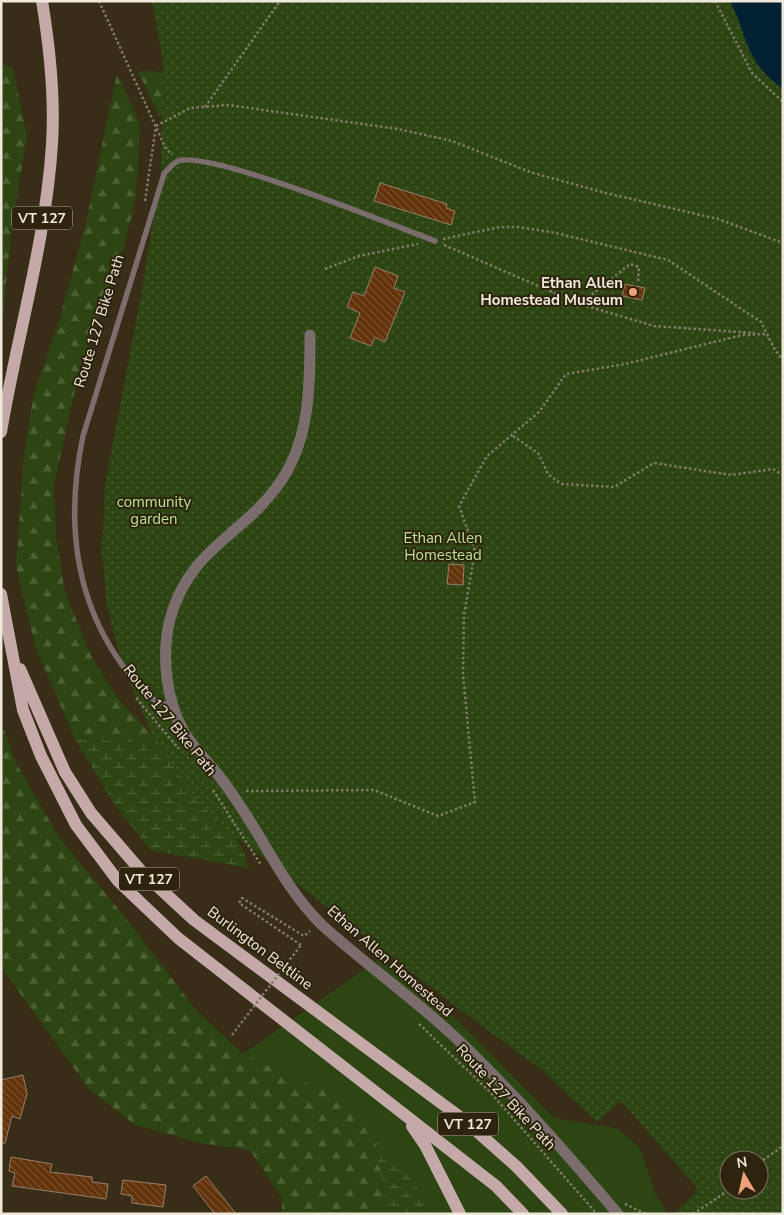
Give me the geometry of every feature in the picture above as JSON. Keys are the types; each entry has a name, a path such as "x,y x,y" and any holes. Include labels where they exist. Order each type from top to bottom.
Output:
{"main road":[{"name":"VT 127","path":"1,432 45,205 52,144 51,62 42,1"},
{"name":"Burlington Beltline","path":"1,594 23,710 41,756 76,825 118,881 178,938 496,1186 523,1214"},
{"name":"Burlington Beltline","path":"11,649 65,772 96,819 141,871 194,920 464,1120 516,1166 562,1214"},
{"path":"405,1116 425,1145 460,1214"}],"street":[{"name":"Ethan Allen Homestead","path":"310,335 310,390 304,429 293,459 276,488 252,513 205,554 178,595 169,623 166,650 167,680 174,705 183,730 191,742 230,792 285,879 320,923 456,1038 554,1141 618,1214"}],"lane":[{"path":"174,705 164,706 145,694 110,648 82,580 75,548 73,522 77,464 82,436 164,174 170,166 179,161 208,163 274,182 435,241"}],"path":[{"path":"99,1 165,147 179,161"},
{"path":"205,107 280,1"},
{"path":"715,1 752,73 783,102"},
{"path":"156,126 190,108 228,106 398,129 452,141 530,172 602,192 718,219 783,243"},
{"path":"144,204 156,126"},
{"path":"325,269 359,256 500,227 517,227 551,232 668,260 761,322 774,350 783,360"},
{"path":"435,241 580,304 654,326 767,334"},
{"path":"580,304 630,264 639,267 638,283"},
{"path":"230,792 374,790 438,816 475,802 463,674 464,615 475,551 459,506 487,456 539,412 566,374 625,364 742,335 767,334"},
{"path":"512,435 538,454 548,474 561,484 614,487 654,463 731,475 773,469 783,475"},
{"name":"Route 127 Bike Path","path":"130,691 180,750"},
{"name":"Route 127 Bike Path","path":"211,787 266,873"},
{"path":"232,1035 301,944 239,903 242,898 304,936 310,931"},
{"path":"304,925 316,937"},
{"name":"Route 127 Bike Path","path":"415,1020 490,1092 597,1214"},
{"path":"769,1156 783,1146"},
{"path":"693,1214 719,1197"}],"green space":[{"name":"Ethan Allen Homestead","path":"152,1 730,1 765,75 783,89 783,1214 673,1214 699,1190 621,1101 597,1122 541,1069 471,1018 222,826 197,800 152,735 121,661 107,605 102,551 105,485 141,296 161,173 163,60"},
{"path":"1,64 13,68 27,137 12,224 1,333"},
{"path":"138,71 156,72 170,76 195,98 159,116"},
{"path":"117,73 140,124 136,198 125,243 80,367 54,484 56,537 65,593 93,660 119,700 160,744 75,739 36,649 16,566 24,457 33,397 61,314 86,223"},
{"path":"1,722 16,763 60,839 122,913 196,1010 243,1054 321,1089 353,1110 375,1139 388,1214 282,1214 282,1198 250,1150 201,1143 135,1125 89,1089 1,967"},
{"path":"75,739 160,744 224,818 243,851 249,868 150,850 113,802"},
{"path":"379,959 447,1010 554,1118 617,1128 639,1147 655,1193 668,1214 430,1214 410,1173 375,1139 353,1110 243,1054"},
{"path":"375,1139 410,1173 430,1214 388,1214"}],"water":[{"path":"730,1 783,1 783,89 770,78 754,59"}],"building":[{"path":"380,183 447,204 446,208 455,211 451,225 374,201"},
{"path":"375,267 398,276 394,288 405,292 385,342 375,337 371,346 350,338 360,313 347,307 353,292 364,296"},
{"name":"Ethan Allen Homestead Museum","path":"625,284 645,288 642,300 622,296"},
{"path":"449,564 464,565 463,585 447,584"},
{"path":"23,1075 27,1094 20,1119 12,1116 5,1143 1,1143 1,1080"},
{"path":"11,1157 52,1164 50,1172 92,1177 92,1182 108,1184 106,1199 12,1186 15,1173 9,1171"},
{"path":"206,1176 236,1214 215,1214 193,1186"},
{"path":"123,1180 166,1185 163,1207 132,1203 132,1196 121,1194"}],"place":[{"name":"Ethan Allen Homestead Museum","path":"633,292"}],"park label":[{"name":"community garden","path":"154,510"}]}
